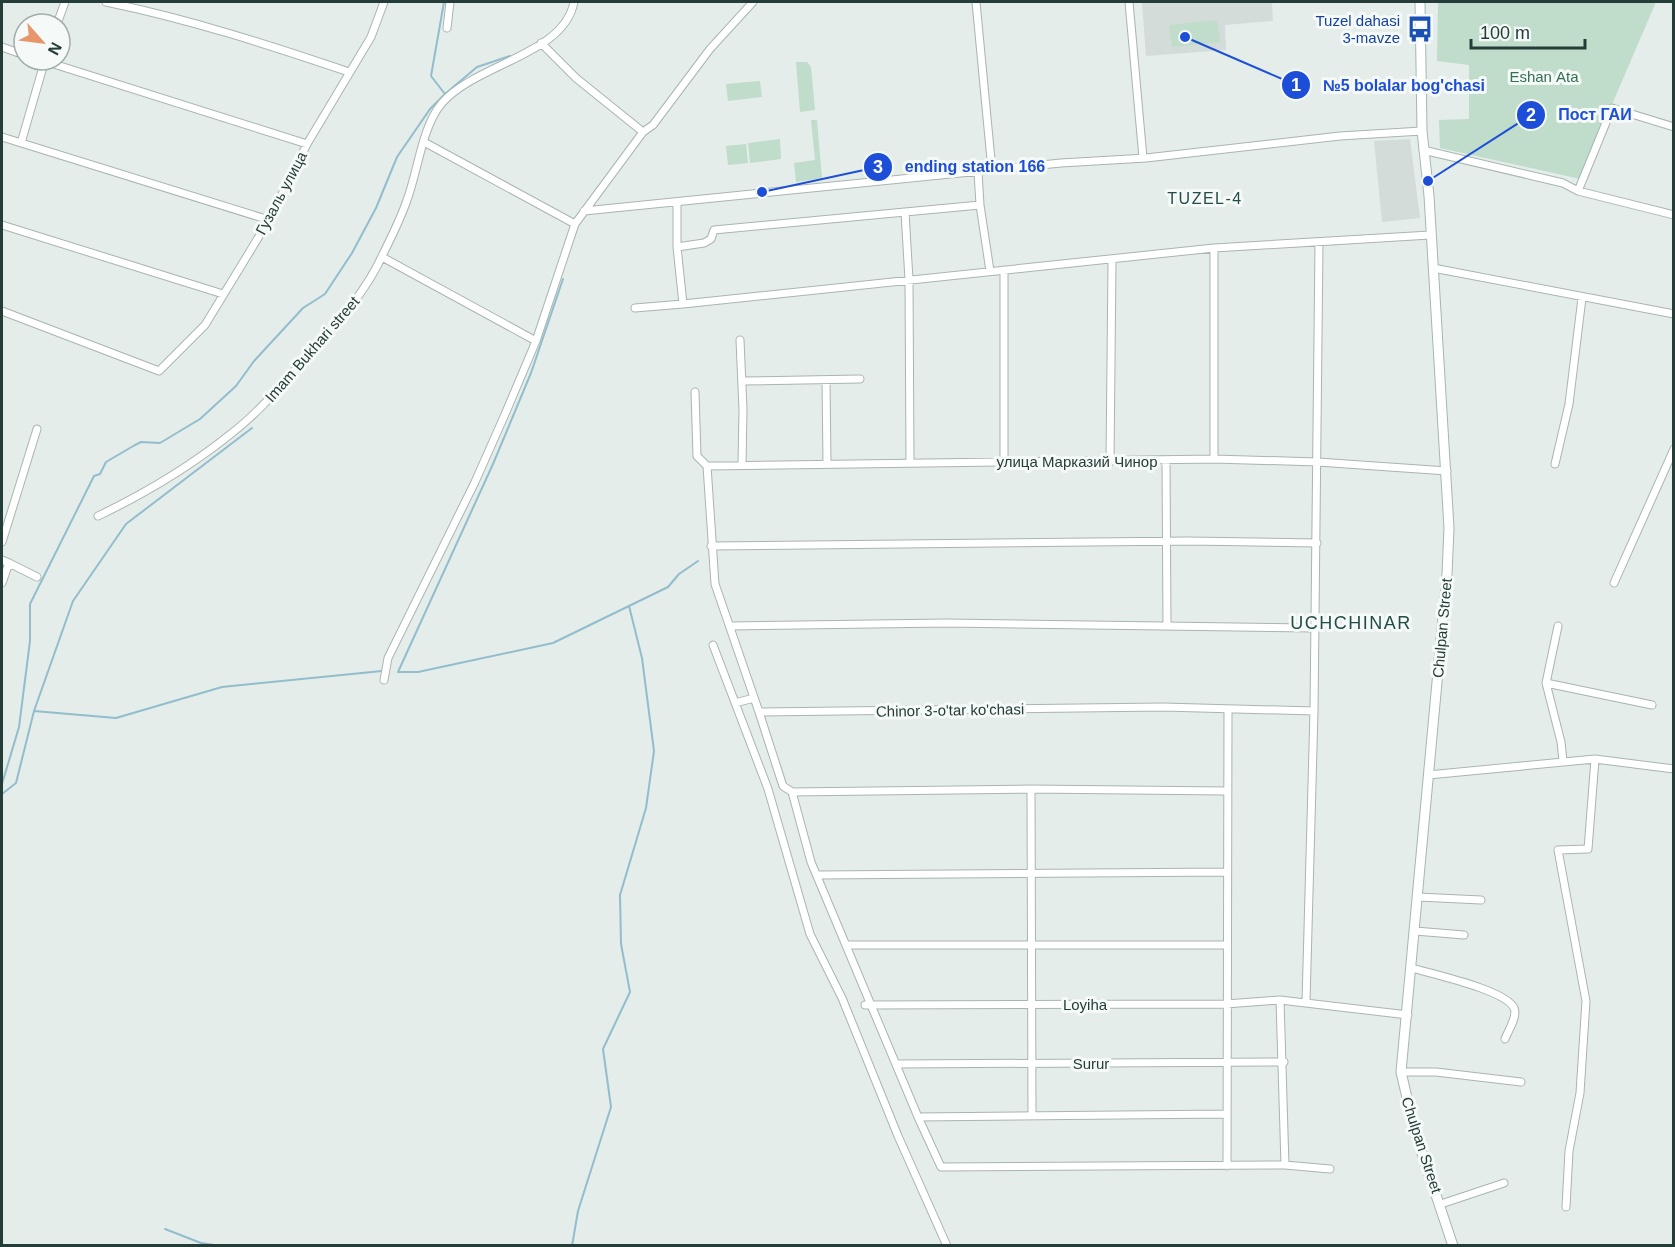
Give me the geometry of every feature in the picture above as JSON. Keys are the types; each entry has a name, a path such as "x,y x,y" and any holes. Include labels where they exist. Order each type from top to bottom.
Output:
{"main road":[{"name":"Chulpan Street","path":"1420,2 1423,150 1429,196 1447,471 1447,574 1401,1072 1415,1132 1442,1204 1453,1245"}],"street":[{"path":"106,2 160,13 241,36 349,72"},
{"name":"Гузаль улица","path":"2,311 159,371 205,325 269,220 307,144 371,37 384,2"},
{"path":"447,28 450,2"},
{"name":"Imam Bukhari street","path":"98,516 172,477 233,433 281,386 346,314 382,257 408,200 424,142 440,105 457,88 477,75 541,43 564,26 574,2"},
{"path":"384,680 388,658 476,482 536,341 575,224 643,132 652,125 710,49 753,2"},
{"path":"975,2 992,170"},
{"path":"1130,2 1143,158"},
{"path":"541,43 576,78 643,132"},
{"path":"72,69 307,144"},
{"path":"21,143 41,72"},
{"path":"1578,191 1612,108 1674,127"},
{"path":"584,211 992,170 1143,158 1340,136 1422,131"},
{"path":"2,137 269,220"},
{"path":"424,142 575,224"},
{"path":"1423,150 1563,183 1578,191 1674,215"},
{"path":"978,172 980,205 990,271"},
{"path":"677,202 680,305"},
{"path":"677,247 704,243 711,239 714,230 980,205"},
{"path":"906,212 909,280 910,463"},
{"path":"2,225 223,294"},
{"path":"635,308 990,271 1112,261 1214,248 1430,235"},
{"path":"1306,1002 1317,543 1319,242"},
{"path":"1214,248 1214,459"},
{"path":"382,257 536,341"},
{"path":"1110,462 1112,261"},
{"path":"1433,268 1674,314"},
{"path":"1004,270 1004,461"},
{"path":"1556,464 1569,404 1582,298"},
{"path":"740,340 742,464"},
{"path":"742,381 860,379"},
{"path":"826,380 827,463"},
{"path":"695,392 697,456 707,466 715,584 783,786 792,792 1031,789 1226,791"},
{"path":"2,542 38,429"},
{"path":"1614,583 1674,448"},
{"name":"улица Марказий Чинор","path":"707,466 1214,459 1318,462 1447,471"},
{"path":"1166,461 1167,625"},
{"path":"711,546 1317,543"},
{"path":"2,583 5,562 37,577"},
{"path":"731,626 947,623 1315,628"},
{"path":"1558,626 1546,683 1561,742 1563,761"},
{"path":"714,645 768,789 810,933 842,998 898,1136 947,1245"},
{"path":"1546,683 1652,705"},
{"path":"735,702 754,698"},
{"name":"Chinor 3-o'tar ko'chasi","path":"759,712 1163,707 1314,711"},
{"path":"1227,1166 1226,791 1228,709"},
{"path":"1428,775 1595,759 1674,769"},
{"path":"1566,1208 1569,1151 1580,1093 1586,1000 1558,850 1588,849 1595,759"},
{"path":"1031,789 1032,1116"},
{"path":"792,792 811,862 869,1005 941,1167 1285,1165 1330,1169"},
{"path":"818,875 1226,872"},
{"path":"1418,897 1480,900"},
{"path":"1415,931 1464,935"},
{"path":"846,945 1226,945"},
{"path":"1412,968 1491,992 1507,1000 1515,1009 1515,1014 1505,1039"},
{"path":"1281,1000 1285,1165"},
{"name":"Loyiha","path":"869,1005 1226,1004 1281,1000 1408,1015"},
{"name":"Surur","path":"897,1064 1284,1062"},
{"path":"1401,1072 1436,1072 1521,1082"},
{"path":"918,1117 1227,1114"},
{"path":"1442,1204 1504,1183"}],"shaded area":[{"path":"1142,2 1272,2 1273,21 1225,25 1226,50 1146,56"},
{"path":"1410,139 1420,218 1382,222 1374,141"}],"green space":[{"name":"Eshan Аta","path":"1438,2 1656,2 1580,179 1440,148 1439,120 1469,119 1469,65 1437,61"},
{"path":"1217,20 1220,42 1172,47 1169,25"},
{"path":"796,62 807,62 811,67 815,110 800,112"},
{"path":"760,81 762,97 728,101 726,84"},
{"path":"811,120 817,120 822,178 796,182 794,163 815,160"},
{"path":"780,139 781,159 750,163 748,143"},
{"path":"746,144 748,163 728,165 726,146"}],"waterway":[{"path":"2,784 19,727 30,641 30,604 94,476 100,474 106,462 135,445 141,442 160,443 200,419 236,386 254,361 303,308 325,294 352,253 376,208 397,157 430,109 445,94 431,76 444,2"},
{"path":"445,94 477,67 510,56"},
{"path":"563,279 531,373 493,464 398,672 418,672 553,643 668,587 679,574 698,561"},
{"path":"34,711 73,601 126,524 252,428"},
{"path":"572,1246 578,1211 611,1107 603,1049 630,992 621,944 620,895 646,808 654,751 642,658 629,606"},
{"path":"2,794 16,783 34,711 116,718 222,687 382,671"},
{"path":"165,1229 201,1243 221,1246"}],"place":[{"name":"Tuzel dahasi 3-mavze","path":"1420,29"},
{"name":"№5 bolalar bog'chasi","path":"1185,37"},
{"name":"Пост ГАИ","path":"1428,181"},
{"name":"ending station 166","path":"762,192"}],"district":[{"name":"TUZEL-4","path":"1205,198"},
{"name":"UCHCHINAR","path":"1351,623"}]}
